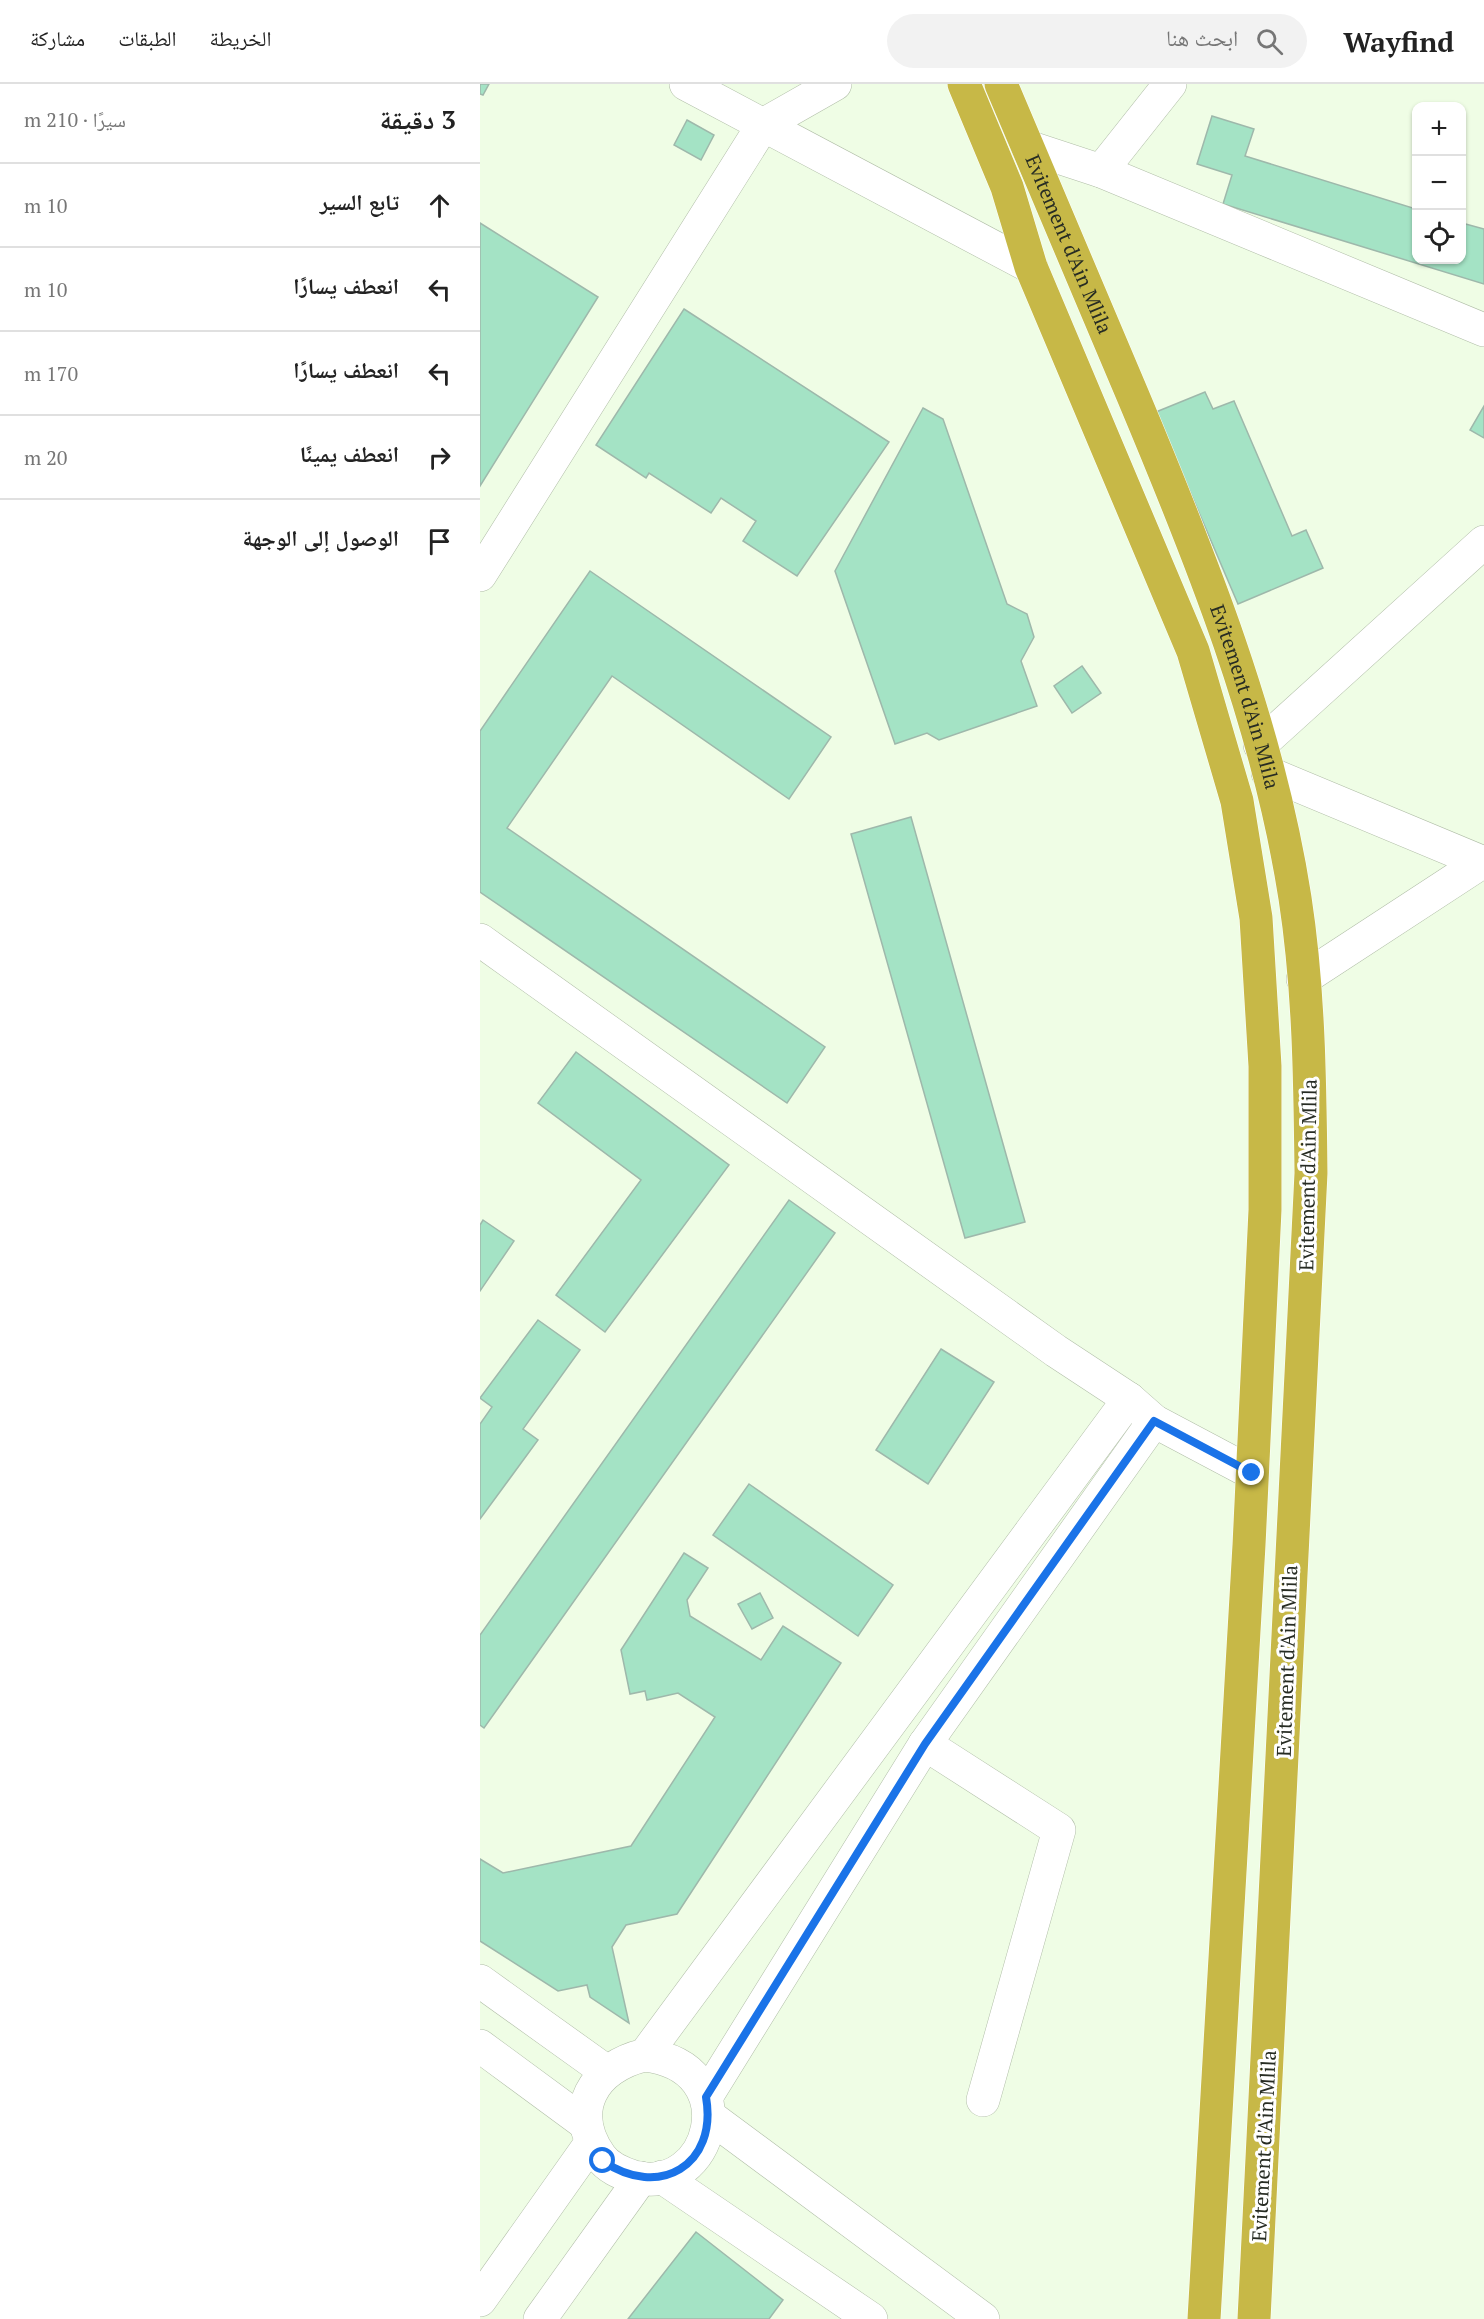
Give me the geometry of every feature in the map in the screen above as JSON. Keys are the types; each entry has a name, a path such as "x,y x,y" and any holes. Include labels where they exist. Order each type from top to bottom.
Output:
{"highway":[{"name":"Evitement d'Ain Mlila","path":"964,84 1007,187 1031,267 1193,651 1237,801 1256,918 1265,1066 1265,1210 1204,2319"},
{"name":"Evitement d'Ain Mlila","path":"1002,84 1172,490 1230,639 1264,759 1295,898 1310,1050 1311,1173 1254,2319"}],"street":[{"path":"686,84 1031,267"},
{"path":"480,575 763,124 835,84"},
{"path":"1101,171 1170,84"},
{"path":"1028,147 1101,171 1484,330"},
{"path":"1483,863 1264,759 1484,542"},
{"path":"1303,979 1483,863"},
{"path":"480,940 1056,1351 1129,1399 1154,1421 1252,1473"},
{"path":"645,2055 1129,1399"},
{"path":"708,2107 925,1744 1154,1421"},
{"path":"925,1744 1059,1830 983,2100"},
{"path":"480,1981 607,2072"},
{"path":"480,2046 588,2134 603,2161 621,2173 652,2178 871,2319"},
{"path":"480,2300 588,2134 587,2102 595,2083 626,2059 645,2055 665,2057 683,2066 697,2080 708,2107 707,2136 697,2155 681,2169 652,2178 540,2319"},
{"path":"708,2107 983,2319"}],"building":[{"path":"480,84 489,84 483,95 480,94"},
{"path":"1212,116 1254,129 1245,156 1412,208 1412,262 1223,204 1232,175 1197,164"},
{"path":"687,120 714,135 701,160 674,145"},
{"path":"480,223 598,297 480,486"},
{"path":"1466,224 1484,229 1484,284 1419,264 1466,264"},
{"path":"684,309 889,442 797,576 743,541 756,521 721,498 711,513 649,473 646,478 596,445"},
{"path":"1205,392 1213,409 1234,401 1292,536 1306,530 1323,568 1238,604 1156,412"},
{"path":"1484,406 1484,438 1470,430"},
{"path":"923,408 943,419 1007,604 1027,614 1034,637 1021,661 1037,706 939,740 927,733 895,744 835,571"},
{"path":"590,571 831,737 789,799 612,676 507,828 825,1047 787,1103 480,892 480,731"},
{"path":"1082,666 1101,693 1072,713 1054,686"},
{"path":"911,817 1025,1222 965,1238 851,834"},
{"path":"576,1052 729,1165 605,1332 556,1295 641,1180 538,1103"},
{"path":"789,1200 835,1233 484,1728 480,1725 480,1635"},
{"path":"483,1220 514,1241 480,1291 480,1225"},
{"path":"538,1320 580,1350 523,1429 538,1440 480,1519 480,1424 492,1407 480,1398"},
{"path":"941,1349 994,1382 928,1484 876,1450"},
{"path":"749,1484 893,1585 858,1636 713,1535"},
{"path":"684,1553 708,1568 687,1600 690,1616 761,1660 783,1626 841,1663 677,1914 626,1925 612,1947 629,2023 590,1997 587,1985 558,1991 480,1941 480,1859 503,1873 631,1846 715,1717 678,1693 647,1700 645,1691 630,1694 621,1650"},
{"path":"760,1593 773,1618 752,1629 738,1604"},
{"path":"696,2232 783,2300 769,2319 628,2319"}],"route":[{"path":"603,2161 621,2173 641,2178 662,2177 681,2169 697,2155 707,2136 710,2116 706,2097 925,1744 1154,1421 1252,1473"}]}
